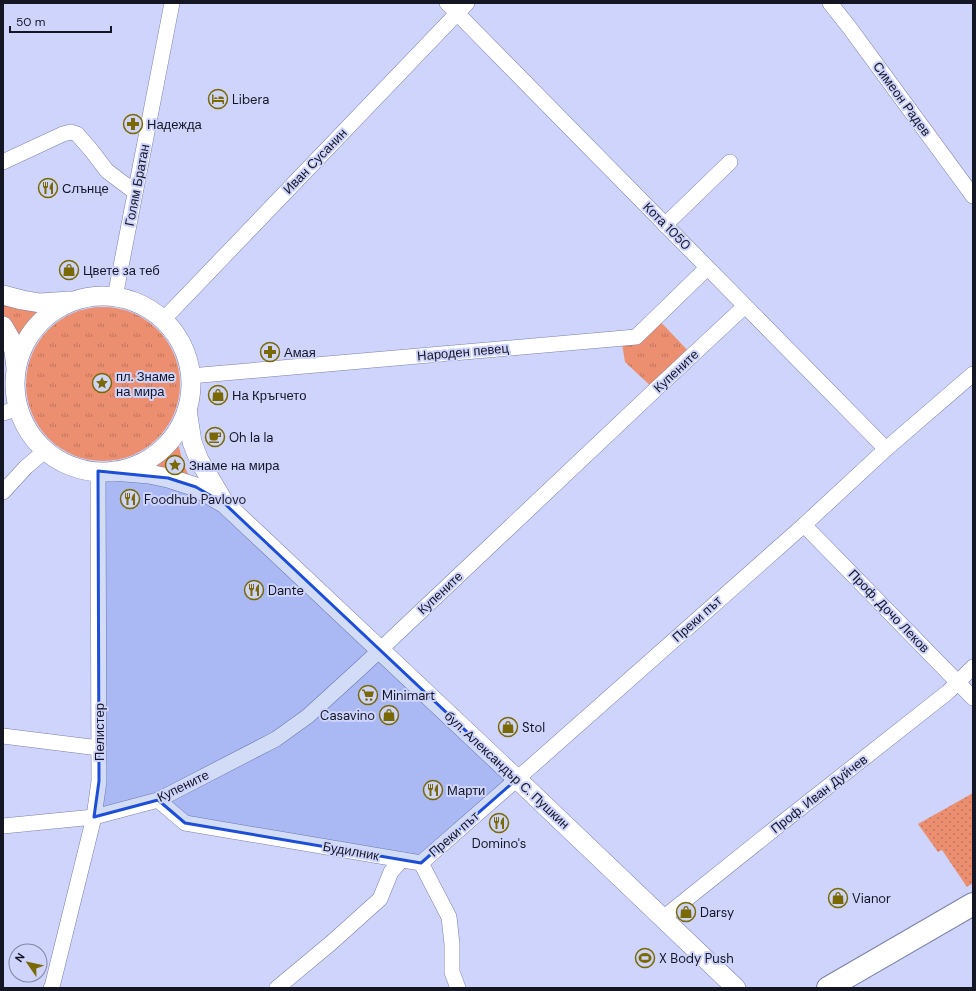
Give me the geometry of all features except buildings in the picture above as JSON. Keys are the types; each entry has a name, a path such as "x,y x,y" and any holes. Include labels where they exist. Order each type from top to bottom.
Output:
{"highway":[{"path":"828,988 973,904"}],"main road":[{"path":"3,295 40,303 79,300"},
{"path":"16,372 23,349 35,329 44,319 55,311 66,304 79,300 97,296 115,297 128,300 153,311 172,329 185,351 190,376 190,399 181,423 174,436 161,450 140,463 127,468 106,471"},
{"path":"3,326 10,338 14,351 16,372"},
{"name":"бул. Александър С. Пушкин","path":"16,372 16,390 11,411 23,420 29,431 46,450 57,459 84,470 149,474 196,486 225,504 736,988"},
{"name":"бул. Александър С. Пушкин","path":"187,410 192,442 199,460 225,504"}],"street":[{"name":"Голям Братан","path":"115,297 172,3"},
{"name":"Симеон Радев","path":"830,3 973,196"},
{"name":"Кота 1050","path":"457,6 665,225 886,449"},
{"name":"Иван Сусанин","path":"163,320 457,6"},
{"path":"3,162 63,134 71,132 78,134 107,171 135,192"},
{"path":"665,225 730,162"},
{"name":"Народен певец","path":"190,376 636,337 707,268"},
{"name":"Купените","path":"94,817 158,800 276,739 308,716 745,306"},
{"name":"Преки път","path":"421,863 804,525 886,449 973,374"},
{"path":"3,492 26,467 46,450"},
{"name":"Пелистер","path":"51,987 94,817 99,780 106,471"},
{"name":"Проф. Дочо Леков","path":"804,525 973,698"},
{"name":"Проф. Иван Дуйчев","path":"663,918 948,692 973,667"},
{"path":"3,736 99,748"},
{"name":"Будилник","path":"158,800 185,823 421,863"},
{"path":"3,826 94,817"},
{"path":"277,988 331,943 380,899 391,872 402,860"},
{"path":"421,863 449,917 452,944 452,972 458,988"}],"highlighted area":[{"path":"98,471 168,478 196,487 225,504 517,779 421,863 185,823 158,800 94,817 99,781"}],"green space":[{"path":"3,302 41,307 16,341 3,314"},
{"path":"95,307 111,307 133,312 158,329 175,354 179,369 179,399 175,414 158,439 133,456 111,461 95,461 73,456 54,444 43,433 31,414 26,392 26,376 31,354 43,335 54,324 73,312"},
{"path":"656,317 692,355 655,390 625,362 621,338"},
{"path":"177,439 183,463 190,478 144,469 162,458"},
{"path":"973,793 973,883 967,887 942,850 938,852 918,824"}],"place":[{"name":"Libera","path":"218,99"},
{"name":"Надежда","path":"133,124"},
{"name":"Слънце","path":"48,188"},
{"name":"Цвете за теб","path":"69,270"},
{"name":"Амая","path":"270,352"},
{"name":"пл. Знаме на мира","path":"102,383"},
{"name":"На Кръгчето","path":"218,395"},
{"name":"Oh la la","path":"215,437"},
{"name":"Знаме на мира","path":"175,465"},
{"name":"Foodhub Pavlovo","path":"130,499"},
{"name":"Dante","path":"254,590"},
{"name":"Minimart","path":"368,695"},
{"name":"Casavino","path":"389,715"},
{"name":"Stol","path":"508,727"},
{"name":"Марти","path":"433,790"},
{"name":"Domino's","path":"499,823"},
{"name":"Vianor","path":"838,898"},
{"name":"Darsy","path":"686,912"},
{"name":"X Body Push","path":"645,958"}]}
